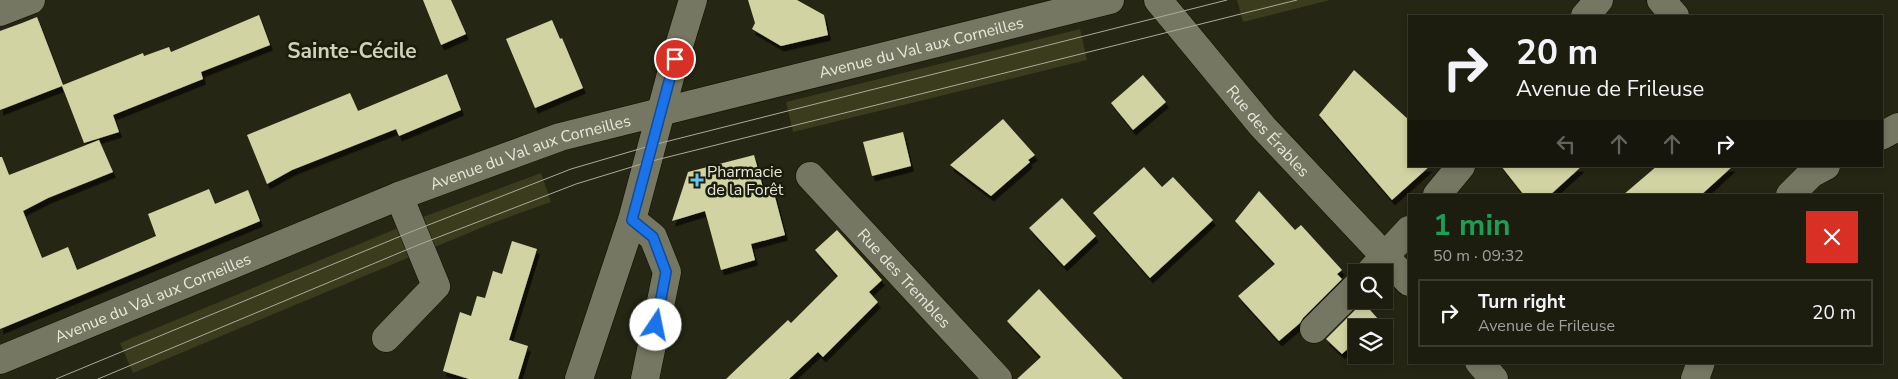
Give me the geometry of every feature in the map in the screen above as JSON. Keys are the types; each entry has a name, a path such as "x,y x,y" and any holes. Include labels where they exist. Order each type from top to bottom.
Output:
{"street":[{"path":"0,12 31,0"},
{"path":"580,379 632,220 693,0"},
{"name":"Avenue du Val aux Corneilles","path":"0,360 400,196 560,137 1110,0"},
{"name":"Rue des Érables","path":"1158,0 1377,264"},
{"path":"1587,15 1599,0"},
{"path":"1660,0 1674,15"},
{"path":"1883,135 1898,127"},
{"path":"1438,194 1460,167"},
{"path":"1791,194 1812,174 1824,167"},
{"name":"Rue des Trembles","path":"810,176 998,379"},
{"path":"386,338 436,286 400,196"},
{"path":"632,220 653,237 666,272 645,379"},
{"path":"1379,264 1408,231"},
{"name":"Rue des Érables","path":"1393,273 1408,281"},
{"path":"1314,329 1348,295"},
{"path":"1481,364 1494,379"},
{"path":"1695,379 1700,364"}],"shaded area":[{"path":"1237,0 1330,0 1243,22"},
{"path":"1080,29 1087,60 793,132 786,102"},
{"path":"541,173 551,202 495,222 435,247 423,217"},
{"path":"398,228 410,257 133,373 120,343"}],"building":[{"path":"423,0 451,0 466,34 441,45"},
{"path":"748,0 797,0 824,15 828,35 781,46 752,29 755,23"},
{"path":"259,15 270,45 201,72 203,79 113,115 119,132 84,143 62,86 0,110 0,31 37,17 63,85 143,53 144,56 169,47 171,52"},
{"path":"552,20 560,39 562,38 583,88 535,108 506,39"},
{"path":"1354,70 1408,119 1408,167 1429,167 1392,200 1319,115"},
{"path":"447,74 461,110 399,136 396,129 292,170 267,184 247,135 350,93 358,111"},
{"path":"1143,75 1166,102 1133,130 1111,103"},
{"path":"1003,119 1035,155 1028,160 1030,162 991,196 950,165"},
{"path":"903,132 911,166 872,176 863,142"},
{"path":"99,140 113,172 48,198 23,211 42,258 68,247 77,270 156,236 148,214 209,189 215,204 248,190 260,221 0,329 0,157 2,157 9,175"},
{"path":"754,155 765,195 774,193 785,235 751,244 755,260 721,270 705,211 672,221 688,172"},
{"path":"1144,167 1162,187 1173,177 1213,220 1150,278 1093,213"},
{"path":"1502,167 1581,167 1551,194 1523,194"},
{"path":"1656,167 1732,167 1702,194 1624,194"},
{"path":"1259,191 1295,230 1301,225 1342,270 1337,274 1342,279 1300,323 1279,341 1238,296 1275,264 1235,221"},
{"path":"1062,198 1096,236 1064,266 1029,228"},
{"path":"837,230 882,280 869,292 878,302 823,357 818,352 789,379 726,379 788,320 791,323 838,276 815,250"},
{"path":"512,241 537,249 509,340 528,346 518,379 469,379 443,371 460,312 471,316 477,296 485,298 493,271 502,274"},
{"path":"1039,289 1123,379 1017,379 1041,357 1007,321"},
{"path":"1356,309 1369,309 1378,319 1348,319 1348,348 1342,354 1326,339"}],"tram line":[{"path":"56,379 413,231 571,169 653,145 1227,0"},
{"path":"98,379 418,245 576,184 648,162 1297,0"}],"place":[{"name":"Pharmacie de la Forêt","path":"697,180"}],"district":[{"name":"Sainte-Cécile","path":"352,51"}],"route":[{"path":"656,325 666,272 653,237 632,220 675,59"}]}
